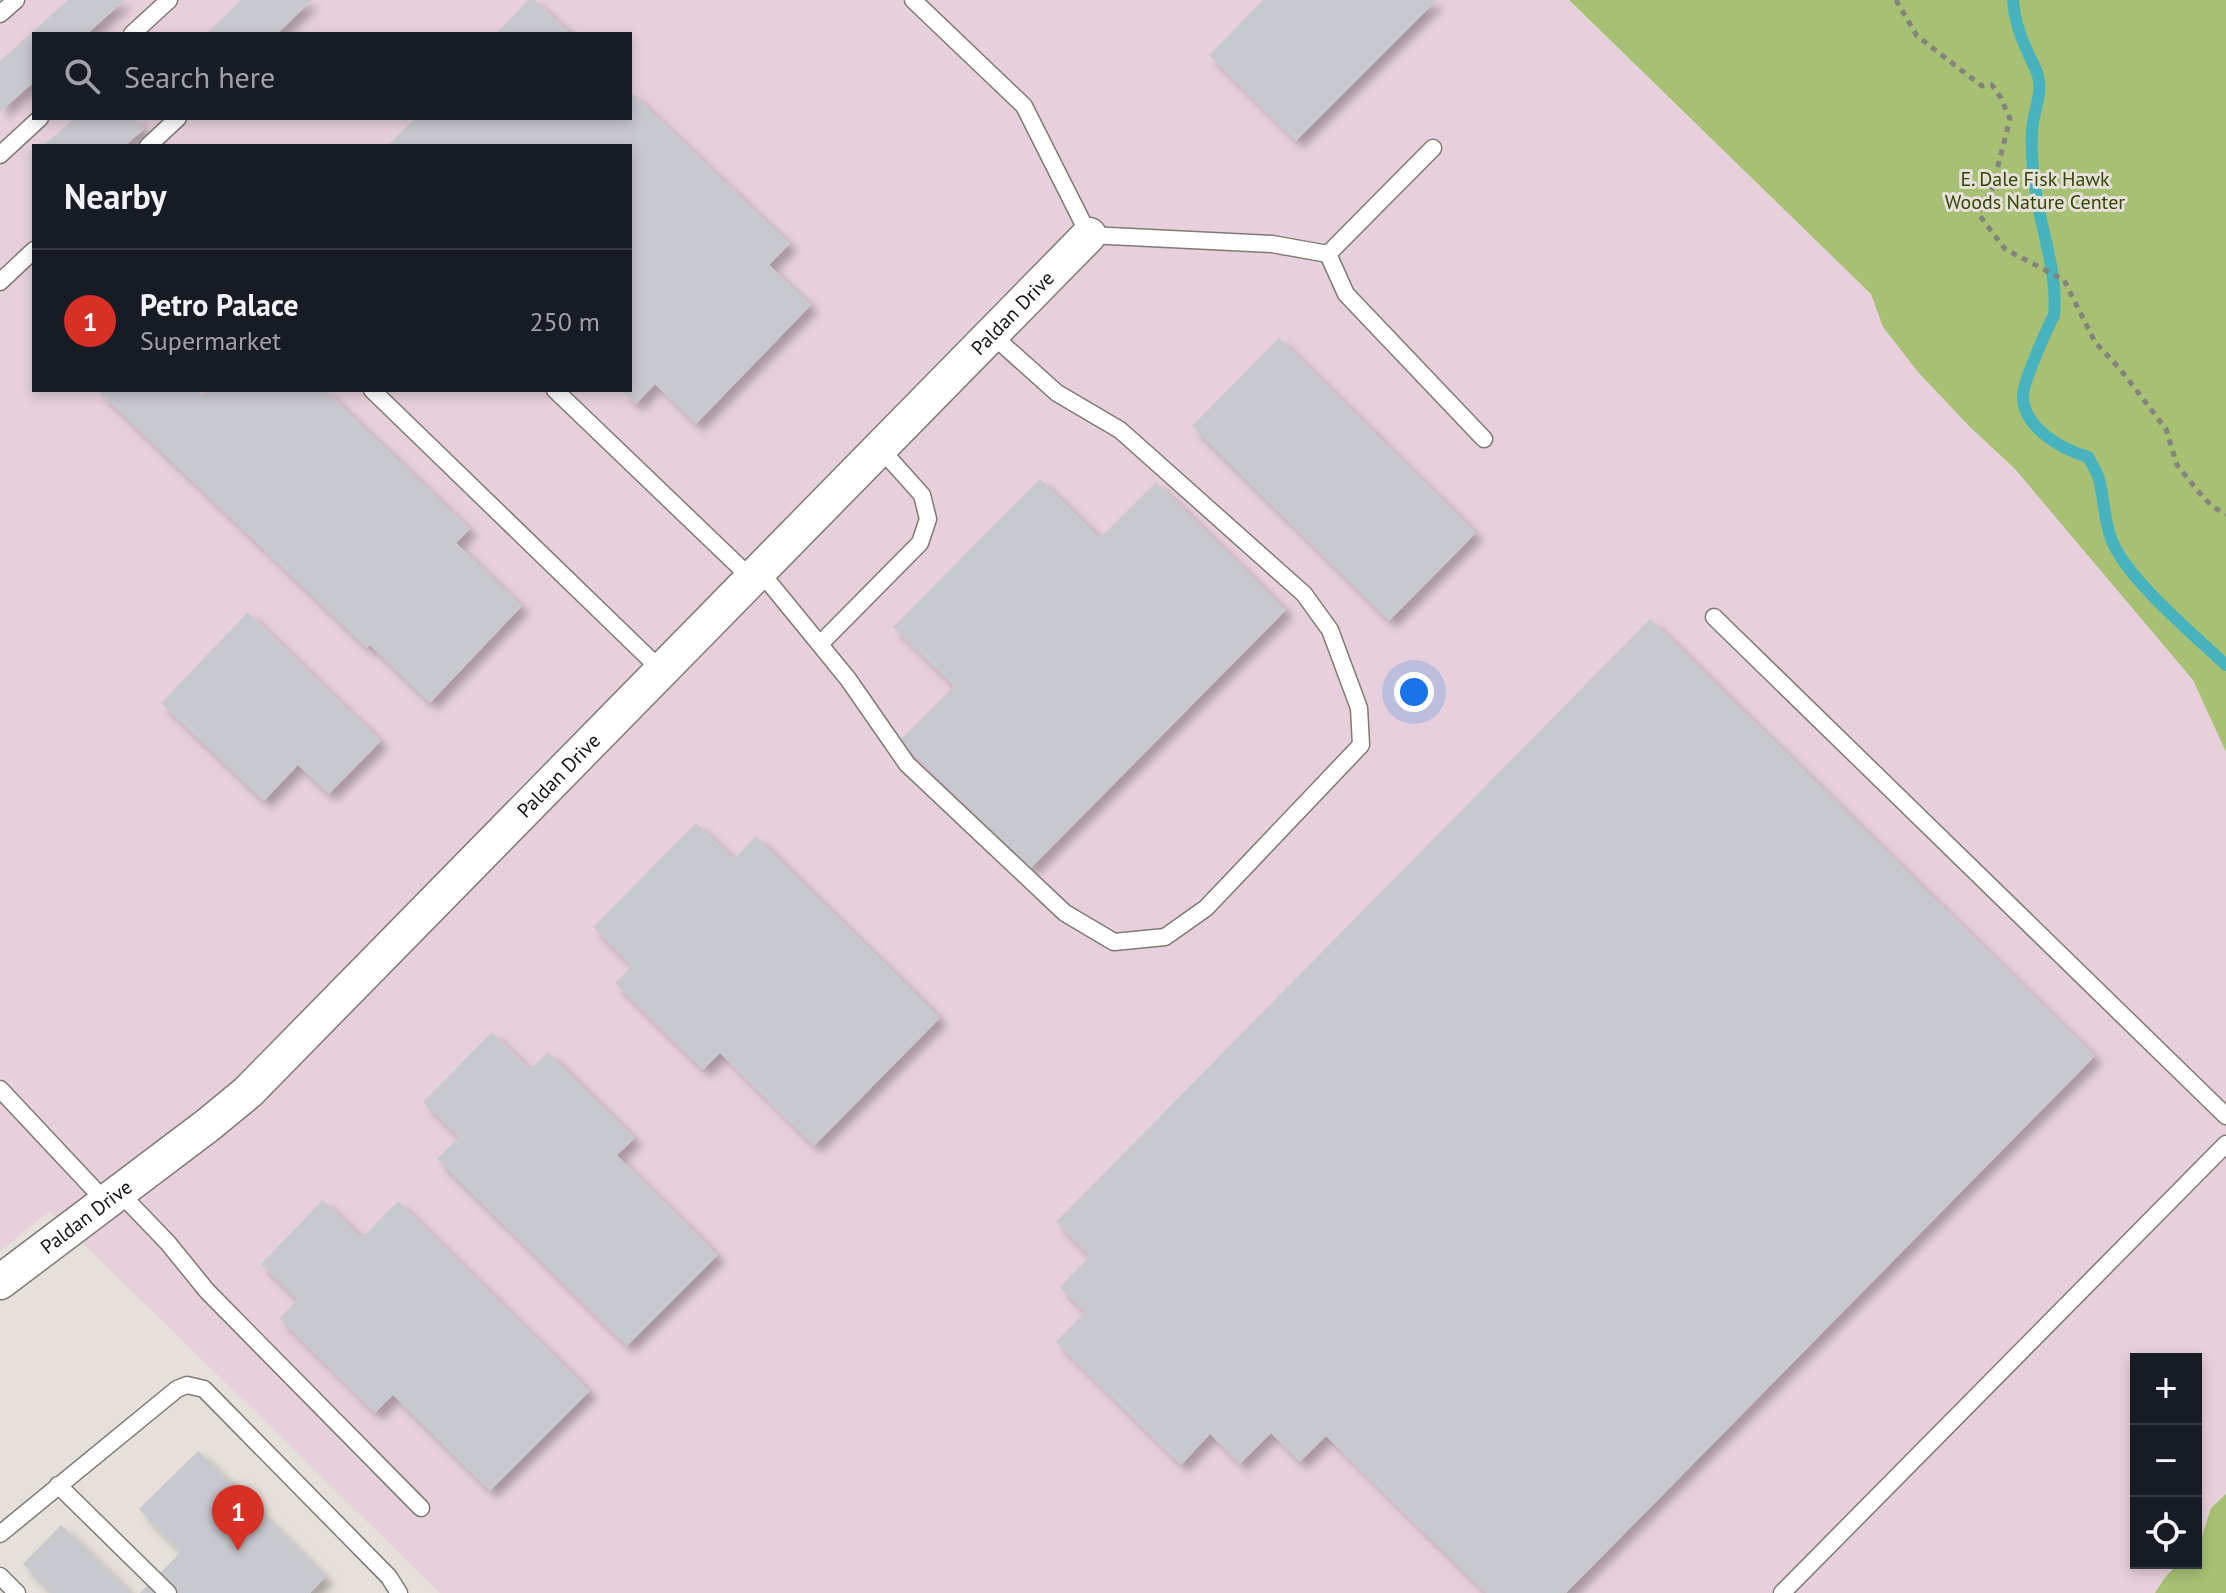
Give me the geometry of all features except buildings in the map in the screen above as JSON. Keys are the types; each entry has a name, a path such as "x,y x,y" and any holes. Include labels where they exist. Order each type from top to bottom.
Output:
{"street":[{"name":"Paldan Drive","path":"0,1282 208,1125 257,1083 1089,235"}],"lane":[{"path":"0,14 16,0"},
{"path":"134,32 169,0"},
{"path":"913,0 1024,106 1089,235 1272,244 1328,254"},
{"path":"0,155 38,120"},
{"path":"150,144 176,120"},
{"path":"1328,254 1433,148"},
{"path":"0,282 32,252"},
{"path":"1328,254 1346,294 1484,439"},
{"path":"557,392 755,574 848,679 907,764 1065,913 1114,942 1165,937 1206,908 1361,745 1359,708 1330,630 1304,594 1120,430 1057,393 991,334"},
{"path":"374,392 661,670"},
{"path":"820,644 920,543 928,519 922,495 879,447"},
{"path":"1714,617 2226,1116"},
{"path":"0,1089 6,1107 168,1243 207,1291 421,1508"},
{"path":"1782,1593 2226,1144"},
{"path":"0,1534 177,1389 187,1385 204,1389 389,1577 399,1593"},
{"path":"58,1485 168,1593"},
{"path":"0,1576 17,1593"}],"path":[{"path":"1896,0 1917,36 1982,86 1992,85 2010,119 1992,189 1979,211 1980,216 2005,249 2064,280 2095,342 2166,429 2177,465 2203,497 2226,514"}],"shaded area":[{"path":"0,0 1568,0 1857,280 2226,646 2226,1593 440,1593 50,1211 0,1251"}],"green space":[{"name":"E. Dale Fisk Hawk Woods Nature Center","path":"1569,0 2226,0 2226,752 2193,680 2015,469 1918,372 1883,327 1871,294"},
{"path":"2226,1494 2226,1593 2155,1593 2173,1569 2202,1569 2202,1536 2211,1508"}],"waterway":[{"path":"2013,0 2018,27 2039,83 2032,131 2033,165 2055,300 2054,315 2026,381 2023,397 2025,408 2046,436 2088,457 2099,479 2109,533 2120,557 2147,590 2226,665"}],"place":[{"name":"Petro Palace","path":"238,1551"}]}
